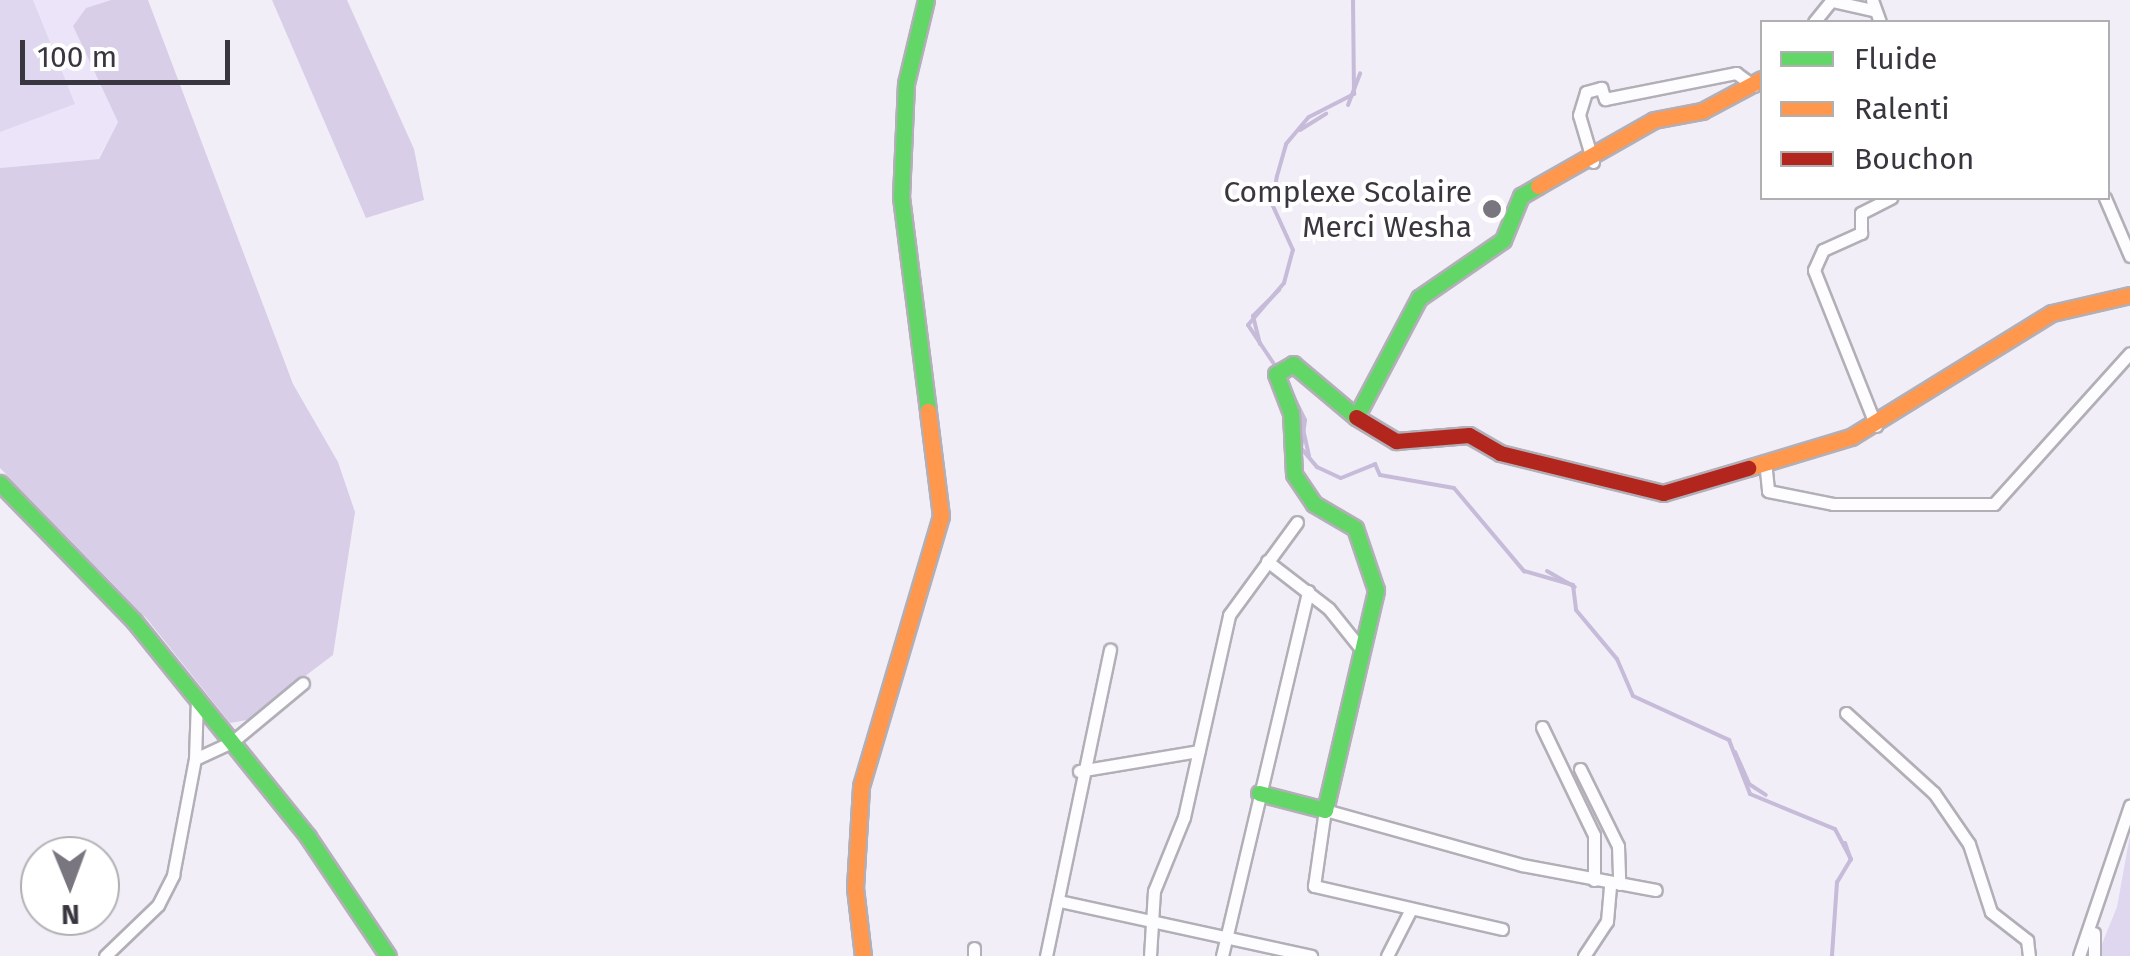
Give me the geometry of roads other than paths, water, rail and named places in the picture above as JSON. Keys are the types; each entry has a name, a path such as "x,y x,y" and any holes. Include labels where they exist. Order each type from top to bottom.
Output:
{"street":[{"path":"862,956 854,868 861,786 941,516 901,196 906,83 926,0"},
{"path":"1816,20 1832,0 1875,11"},
{"path":"1593,162 1580,115 1586,92 1601,88 1605,99 1736,73 1758,83"},
{"path":"1356,418 1419,298 1503,240 1522,196 1593,162 1654,120 1758,83"},
{"path":"1876,426 1814,270 1823,250 1860,233 1861,213 1887,200"},
{"path":"2105,200 2130,256"},
{"path":"1502,929 1314,886 1325,810 1338,786 1337,748 1376,590 1363,544 1294,474 1290,413 1276,374 1293,364 1356,418 1396,441 1470,435 1500,453 1643,492 1765,461 1876,426 2036,321 2082,300 2130,294"},
{"path":"1765,461 1768,491 1833,504 1994,504 2130,353"},
{"path":"0,483 197,698 388,956"},
{"path":"1150,956 1150,922 1198,751 1229,615 1297,522"},
{"path":"1268,562 1308,591 1361,649"},
{"path":"1222,956 1258,793 1291,691 1308,591"},
{"path":"1046,956 1064,902 1079,771 1110,650"},
{"path":"195,759 232,742 304,683"},
{"path":"106,956 158,904 172,875 195,759 197,698"},
{"path":"1846,713 1934,793 1969,844 1991,912 2027,940 2029,956"},
{"path":"1542,727 1594,835 1594,880"},
{"path":"1079,771 1198,751"},
{"path":"1580,768 1618,846 1606,921 1584,956"},
{"path":"1258,793 1594,880 1656,890"},
{"path":"2079,956 2094,929 2130,806"},
{"path":"1064,902 1311,956"},
{"path":"1387,956 1411,910"},
{"path":"2094,929 2094,956"}],"waterway":[{"path":"1278,370 1248,325 1284,283 1293,250 1272,204 1277,176 1286,144 1309,117 1354,94 1353,0"},
{"path":"1348,105 1360,73"},
{"path":"1300,130 1326,114"},
{"path":"1260,344 1253,316 1279,290"},
{"path":"1284,377 1305,420 1301,448 1317,467 1341,478 1375,464 1380,475 1454,488 1524,571 1573,585 1576,610 1617,659 1633,696 1729,740 1750,794 1835,829 1851,859 1837,882 1832,956"},
{"path":"1298,407 1309,456"},
{"path":"1547,571 1575,587"},
{"path":"1735,752 1749,784 1766,795"},
{"path":"1845,843 1851,860"}],"place":[{"name":"Complexe Scolaire Merci Wesha","path":"1492,209"}]}
